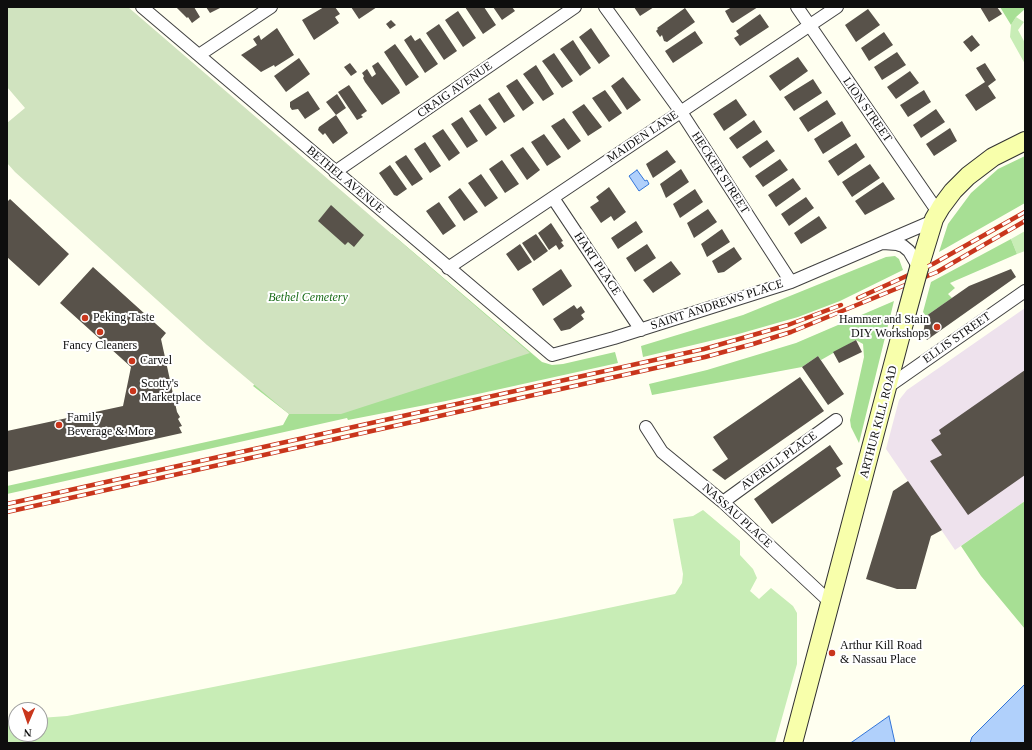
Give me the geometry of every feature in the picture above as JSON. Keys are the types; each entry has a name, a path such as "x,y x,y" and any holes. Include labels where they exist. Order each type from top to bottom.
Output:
{"street":[{"path":"198,55 271,7"},
{"name":"CRAIG AVENUE","path":"335,172 575,7"},
{"name":"HECKER STREET","path":"605,7 681,112 791,282"},
{"name":"LION STREET","path":"797,7 935,216"},
{"name":"MAIDEN LANE","path":"448,268 837,7"},
{"name":"BETHEL AVENUE","path":"145,8 198,55 548,353"},
{"name":"ARTHUR KILL ROAD","path":"793,743 889,386 904,323 926,242 935,216 953,190 981,165 993,156 1025,141"},
{"name":"HART PLACE","path":"553,198 641,330"},
{"name":"SAINT ANDREWS PLACE","path":"548,353 556,354 641,330 791,282 882,243 935,216"},
{"path":"882,243 903,246 909,251 919,268"},
{"name":"ELLIS STREET","path":"889,386 1025,291"},
{"name":"AVERILL PLACE","path":"723,502 836,420"},
{"name":"NASSAU PLACE","path":"646,427 662,452 723,502 831,603"}],"shaded area":[{"path":"1025,308 1025,501 955,550 886,449 899,400 907,390"}],"green space":[{"name":"Bethel Cemetery","path":"7,7 128,7 530,353 341,414 289,414 207,345 15,172 7,163 7,123 25,108 7,87"},
{"path":"1000,7 1025,7 1025,9 1016,17 1011,25"},
{"path":"1016,17 1024,22 1018,30 1025,43 1025,64 1010,37 1011,25"},
{"path":"1025,156 1025,203 939,252 948,224 971,193 998,169"},
{"path":"1025,231 1025,251 1017,254 1011,239"},
{"path":"392,234 542,362 552,365 563,364 615,352 618,363 446,401 348,420 347,418 7,494 7,486 283,425 289,414 253,386"},
{"path":"1011,239 1017,254 950,283 955,288 948,294 952,298 926,316 923,312 931,282"},
{"path":"895,256 899,259 903,270 840,301 798,317 735,335 643,357 641,346 743,315 886,257"},
{"path":"894,301 859,443 851,427 850,420 864,357 863,344 856,340 821,360 818,356 802,367 652,395 649,384 707,370 796,343"},
{"path":"1025,501 1025,629 981,576 961,546"},
{"path":"703,510 740,541 740,555 753,569 757,578 750,591 759,599 771,588 793,606 797,613 797,664 775,743 7,743 7,720 8,742 48,742 48,717 67,716 675,594 682,583 683,574 673,519 693,516"}],"water":[{"path":"637,170 649,184 639,191 629,176"},
{"path":"1025,684 1025,743 970,743 972,737"},
{"path":"889,716 895,743 850,743 852,742"}],"building":[{"path":"176,7 194,7 200,17 192,23 188,17 187,18"},
{"path":"206,7 222,7 210,13"},
{"path":"324,7 335,7 340,14 335,17 339,23 314,40 302,20"},
{"path":"351,7 377,7 359,19"},
{"path":"465,7 484,7 496,25 483,34"},
{"path":"493,7 512,7 515,11 502,20"},
{"path":"634,7 654,7 640,16"},
{"path":"732,7 758,7 733,23 725,11"},
{"path":"980,7 997,7 1002,14 989,22"},
{"path":"685,8 695,22 667,42 664,41 662,35 660,37 656,31 658,29 657,28"},
{"path":"868,9 880,25 856,42 845,25"},
{"path":"458,11 476,38 463,47 445,20"},
{"path":"760,14 769,27 740,46 734,38 739,35 736,31"},
{"path":"391,20 396,25 390,29 386,24"},
{"path":"439,24 457,51 444,60 426,33"},
{"path":"277,28 294,55 275,67 274,65 261,72 241,55 257,45 253,39 259,35 261,40"},
{"path":"591,28 610,56 599,64 579,37"},
{"path":"695,31 703,43 673,63 665,51"},
{"path":"884,32 893,45 869,61 861,48"},
{"path":"411,35 415,41 420,38 438,64 425,73 404,40"},
{"path":"972,35 980,45 971,52 963,42"},
{"path":"573,40 591,68 580,76 560,49"},
{"path":"395,44 419,77 406,86 384,52"},
{"path":"897,52 906,65 882,80 874,67"},
{"path":"554,53 573,81 562,88 542,61"},
{"path":"798,57 808,71 780,91 769,76"},
{"path":"299,58 310,74 286,92 274,76"},
{"path":"378,62 400,93 382,105 365,82 362,73 367,69 372,77 376,74 372,66"},
{"path":"350,63 357,72 351,76 344,67"},
{"path":"985,63 996,80 988,86 996,98 976,111 965,95 985,82 976,68"},
{"path":"536,65 554,94 543,101 523,74"},
{"path":"910,71 919,83 896,99 887,87"},
{"path":"623,77 641,100 627,110 611,86"},
{"path":"517,79 534,103 523,111 506,86"},
{"path":"813,79 822,93 794,111 784,97"},
{"path":"349,85 367,111 361,115 363,117 357,120 338,92"},
{"path":"605,90 622,113 609,122 592,98"},
{"path":"924,90 931,102 908,117 900,105"},
{"path":"308,91 320,109 305,119 298,109 292,110 290,107 290,102"},
{"path":"499,92 515,116 504,123 488,99"},
{"path":"337,94 346,108 336,115 326,102"},
{"path":"736,99 747,115 724,131 713,114"},
{"path":"827,100 836,114 808,132 799,118"},
{"path":"480,104 497,128 486,136 469,111"},
{"path":"584,104 602,127 588,136 572,112"},
{"path":"936,109 945,122 921,138 913,125"},
{"path":"336,115 348,133 333,144 325,133 323,135 318,130 319,127"},
{"path":"462,117 478,141 467,148 451,124"},
{"path":"564,118 581,141 568,150 551,126"},
{"path":"754,120 762,132 737,149 729,138"},
{"path":"842,121 851,136 823,154 814,139"},
{"path":"950,128 957,141 934,156 926,144"},
{"path":"443,129 460,153 449,161 432,136"},
{"path":"544,134 561,157 547,166 531,142"},
{"path":"767,140 775,151 750,168 742,157"},
{"path":"425,142 441,166 430,173 414,149"},
{"path":"856,143 865,157 838,176 828,161"},
{"path":"523,147 540,170 527,180 510,155"},
{"path":"667,150 676,162 653,178 646,164"},
{"path":"406,155 423,179 412,186 395,162"},
{"path":"780,159 788,170 763,187 755,176"},
{"path":"502,160 519,184 505,193 489,169"},
{"path":"870,164 880,178 852,197 842,182"},
{"path":"390,165 407,189 397,196 394,195 379,173"},
{"path":"681,169 689,182 666,198 660,184"},
{"path":"481,174 498,198 485,207 468,183"},
{"path":"793,178 801,189 776,207 768,195"},
{"path":"883,182 895,199 865,215 855,201"},
{"path":"609,187 626,212 614,221 611,216 601,223 590,207 599,201 596,197"},
{"path":"460,188 478,212 464,221 448,197"},
{"path":"695,189 703,202 680,218 673,204"},
{"path":"806,197 814,208 789,226 781,214"},
{"path":"10,199 69,254 39,286 7,257 7,202"},
{"path":"439,202 456,226 443,235 426,211"},
{"path":"331,205 364,235 354,247 348,242 345,245 318,221"},
{"path":"708,209 717,222 694,238 687,223"},
{"path":"819,216 827,228 801,244 794,233"},
{"path":"636,221 643,232 618,249 611,238"},
{"path":"551,223 563,241 561,242 564,246 559,250 556,245 549,250 538,233"},
{"path":"722,229 730,242 707,257 701,244"},
{"path":"536,234 548,251 534,261 522,243"},
{"path":"520,244 532,262 518,271 506,254"},
{"path":"647,244 656,258 635,272 626,258"},
{"path":"734,247 742,259 724,272 718,273 712,261"},
{"path":"671,261 681,274 653,293 643,280"},
{"path":"93,267 166,333 161,339 177,412 180,417 178,419 182,426 179,427 182,433 7,472 7,431 123,406 131,367 60,303"},
{"path":"561,269 572,286 543,306 532,289"},
{"path":"1011,269 1016,277 927,340 923,334 926,316 969,286"},
{"path":"574,305 577,309 581,306 585,312 581,315 584,319 570,329 561,331 553,319"},
{"path":"856,340 862,352 839,363 833,352"},
{"path":"818,356 844,394 828,405 802,367"},
{"path":"1025,370 1025,475 968,515 930,461 942,455 931,440 941,434 939,430"},
{"path":"800,377 824,411 725,480 712,470 728,459 713,437"},
{"path":"830,445 843,464 836,468 841,476 772,524 754,499"},
{"path":"908,481 942,530 931,536 916,589 897,589 866,579 893,491"}],"railway":[{"path":"858,298 933,264 1025,212"},
{"path":"7,512 705,357 753,344 791,332 937,272 1025,221"},
{"path":"7,504 704,349 788,325 841,305"}],"place":[{"name":"Peking Taste","path":"85,318"},
{"name":"Hammer and Stain DIY Workshops","path":"937,327"},
{"name":"Fancy Cleaners","path":"100,332"},
{"name":"Carvel","path":"132,361"},
{"name":"Scotty's Marketplace","path":"133,391"},
{"name":"Family Beverage & More","path":"59,425"},
{"name":"Arthur Kill Road & Nassau Place","path":"832,653"}]}
